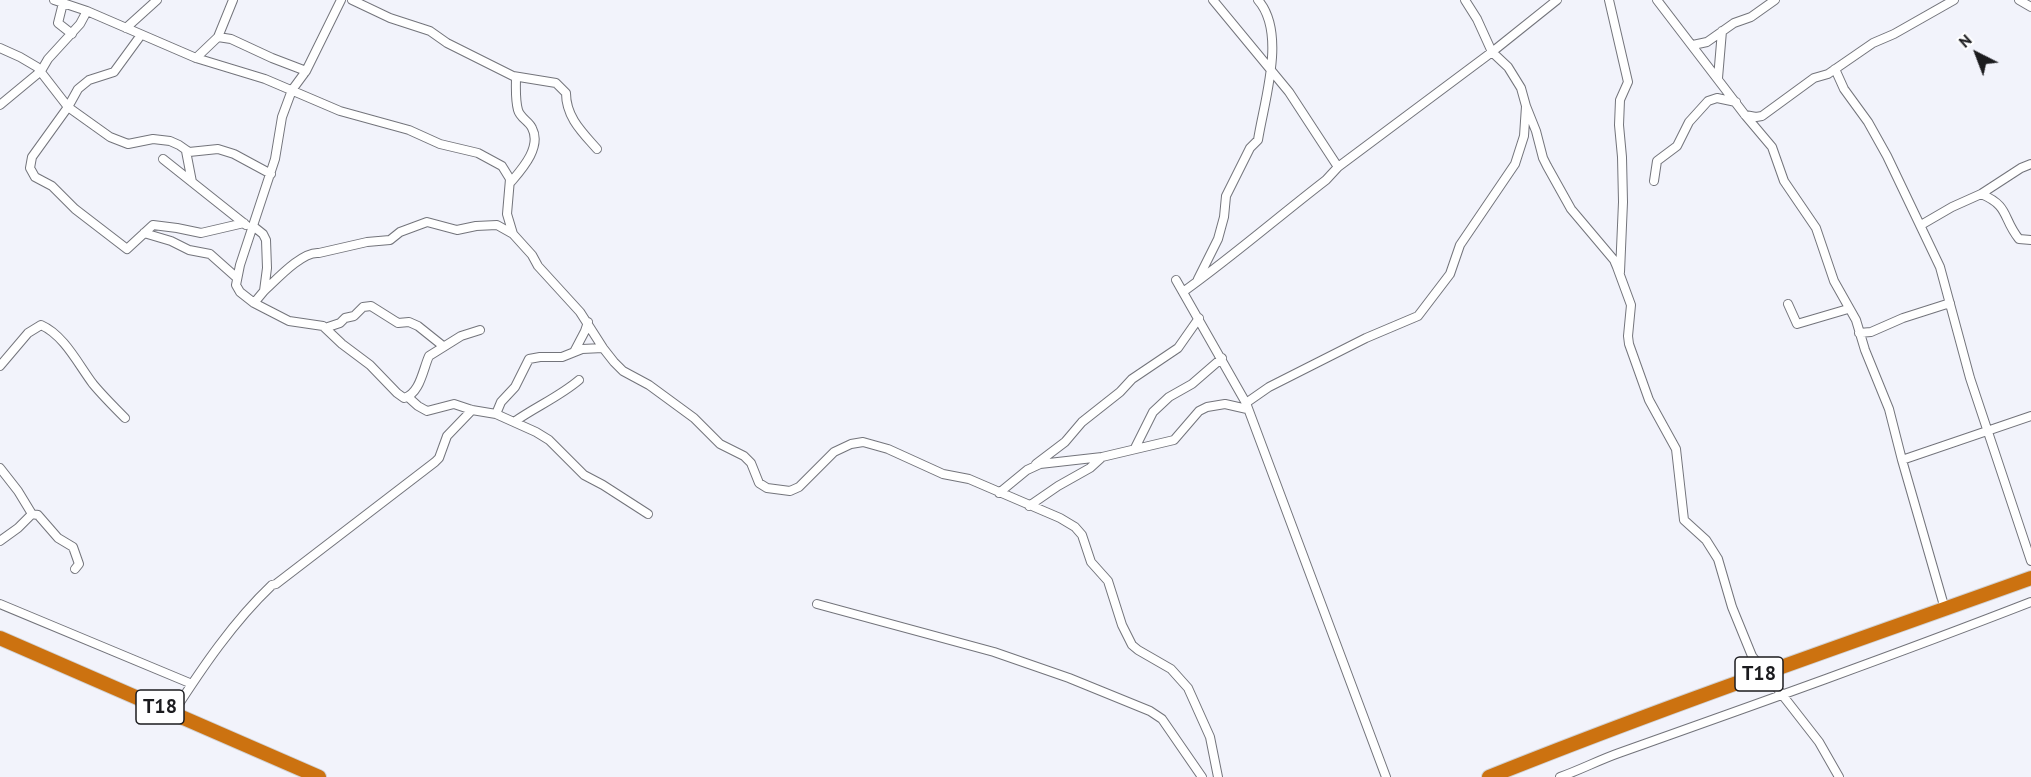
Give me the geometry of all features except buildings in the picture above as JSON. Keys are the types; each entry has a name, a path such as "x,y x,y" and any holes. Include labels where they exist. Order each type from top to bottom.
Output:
{"highway":[{"name":"T18","path":"1489,777 1764,672 2031,578"},
{"name":"T18","path":"0,638 319,777"}],"street":[{"path":"54,0 87,10 196,58 265,79 340,111 409,130 440,144 478,153 502,166 508,174 511,182 507,214 513,234"},
{"path":"126,28 157,0"},
{"path":"196,58 218,38 233,0"},
{"path":"341,0 306,71 292,90 282,117 271,174 237,278 236,285 240,292 254,303 289,321 318,324 325,328 370,365 404,398 408,397 427,411 452,404 496,414 549,440 584,475 648,514"},
{"path":"352,0 390,18 430,31 447,43 516,77 551,82 560,86 566,93 570,115 597,149"},
{"path":"1213,0 1289,92 1338,167"},
{"path":"1197,282 1223,226 1226,196 1250,148 1258,141 1270,70 1272,38 1269,17 1258,0"},
{"path":"1465,0 1477,19 1492,52 1517,79 1536,131 1544,162 1571,209 1614,260 1631,305 1629,344 1649,400 1676,449 1684,520 1706,540 1718,559 1732,607 1752,656 1819,742 1839,777"},
{"path":"1183,292 1212,272 1231,254 1326,180 1338,167 1492,52 1557,0"},
{"path":"1609,0 1628,82 1620,100 1623,202 1620,277"},
{"path":"1657,0 1772,147 1784,181 1816,228 1834,281 1856,320 1889,409 1945,609"},
{"path":"1693,45 1707,42 1734,22 1751,17 1775,0"},
{"path":"1745,115 1762,116 1814,78 1828,74 1873,43 1894,34 1954,0"},
{"path":"2019,0 2031,7"},
{"path":"63,3 58,23 72,34"},
{"path":"0,105 40,71 80,24 87,10"},
{"path":"1718,78 1722,31"},
{"path":"141,34 114,72 88,81 76,92 32,157 29,165 33,175 57,191 75,209 126,249 153,225 201,233 244,223"},
{"path":"218,38 231,39 306,71"},
{"path":"0,48 20,57 40,71 68,107 118,141 130,144 158,139 196,152 218,149 234,154 271,174"},
{"path":"1835,69 1844,89 1868,122 1887,156 1940,267 1965,360 2031,561"},
{"path":"511,182 529,157 534,135 533,128 519,114 517,108 516,77"},
{"path":"1654,181 1657,161 1678,145 1684,130 1702,106 1711,99 1717,98 1736,102"},
{"path":"1033,467 1051,462 1102,457 1177,438 1199,411 1225,404 1246,406 1269,387 1366,338 1413,319 1450,274 1460,245 1515,164 1524,136 1526,106"},
{"path":"186,150 192,182"},
{"path":"163,159 244,223 263,234 266,240 267,268 264,291"},
{"path":"1921,225 1981,194 2031,164"},
{"path":"1981,194 1999,204 2019,239 2031,240"},
{"path":"254,303 298,261 312,252 387,241 400,232 427,222 457,230 497,225 513,234 532,255 538,266 588,322 603,348 623,371 649,385 700,423 718,442 744,456 751,463 759,483 767,488 790,491 799,487 834,452 851,444 863,442 888,449 943,474 969,479 1067,521 1082,535 1091,562 1105,577 1111,588 1122,625 1132,645 1171,669 1188,688 1210,737 1218,777"},
{"path":"144,233 171,241 189,250 210,254 237,278"},
{"path":"1176,280 1222,358 1246,406 1386,777"},
{"path":"1859,333 1871,332 1903,318 1950,303"},
{"path":"1788,304 1797,324 1848,309"},
{"path":"325,328 355,315 363,307 371,306 398,323 409,322 418,326 443,346"},
{"path":"999,493 1065,442 1090,415 1132,379 1178,348 1199,318"},
{"path":"574,352 588,322"},
{"path":"0,366 28,333 41,325 48,328 68,349 95,386 125,418"},
{"path":"408,397 424,374 429,356 461,336 480,330"},
{"path":"496,414 501,402 515,387 529,359 562,357 588,348 603,348"},
{"path":"1135,448 1153,412 1169,397 1192,384 1222,358"},
{"path":"514,422 533,409 549,402 579,380"},
{"path":"173,713 252,604 272,585 435,462 447,436 472,410"},
{"path":"1902,460 2031,416"},
{"path":"1029,506 1090,468 1102,457"},
{"path":"0,468 32,514"},
{"path":"0,541 32,514 38,514 58,538 73,548 79,564 75,569"},
{"path":"1560,777 2031,602"},
{"path":"817,603 994,652 1069,678 1150,711 1162,719 1202,777"},
{"path":"0,604 192,684"}]}
